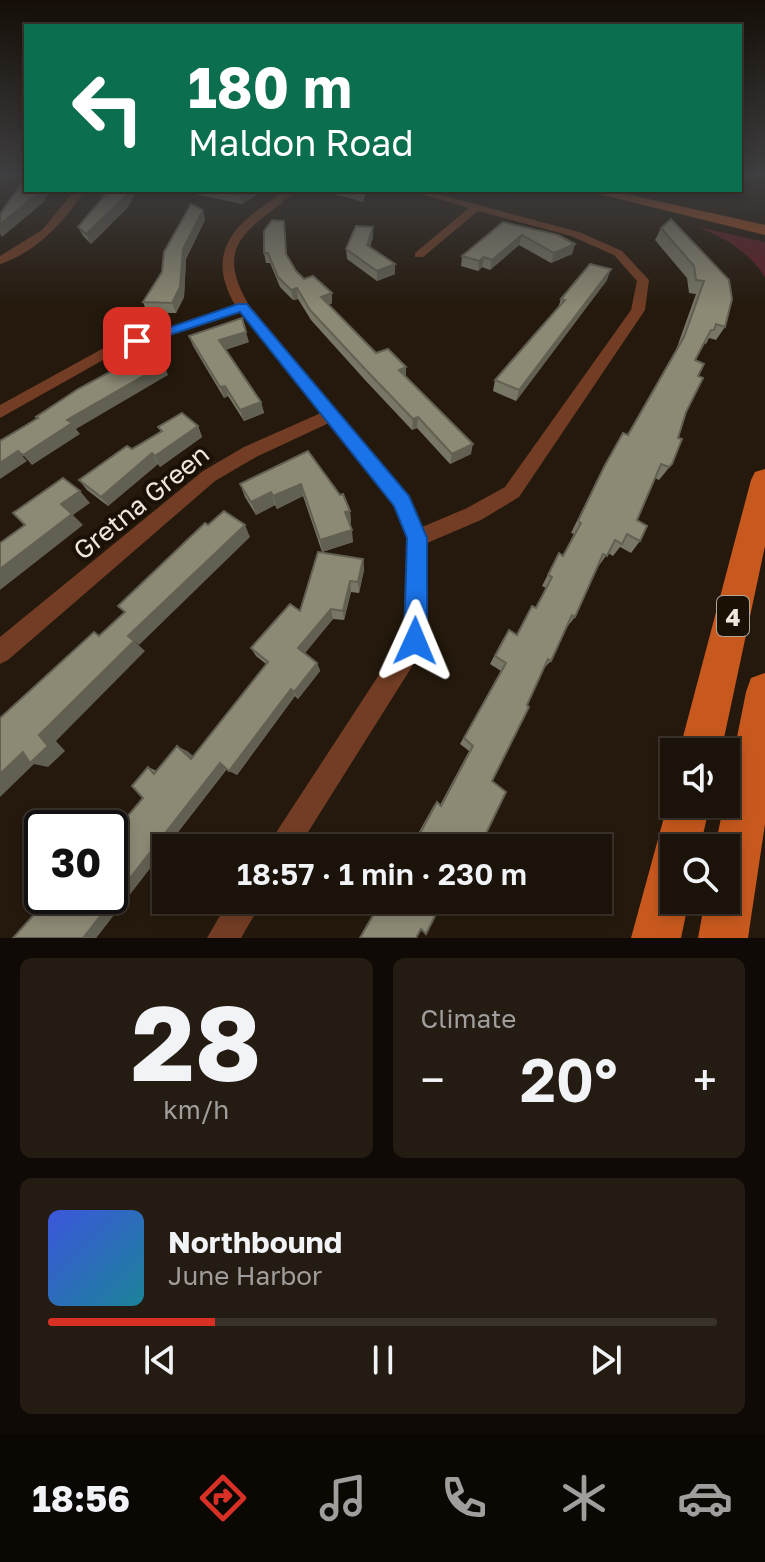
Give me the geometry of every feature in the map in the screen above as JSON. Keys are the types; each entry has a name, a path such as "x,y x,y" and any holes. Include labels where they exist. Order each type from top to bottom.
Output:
{"main road":[{"path":"720,220 765,230"},
{"name":"4","path":"703,738 765,480"},
{"path":"723,938 765,692"},
{"path":"656,938 662,914"}],"street":[{"path":"0,261 39,238 60,220"},
{"path":"249,220 237,232 228,254 228,277 243,307 402,502 417,538 415,641 290,834"},
{"path":"419,255 462,220"},
{"path":"417,538 474,514 512,492 638,310 643,280 618,253 575,234 523,220"},
{"path":"0,412 107,352 243,307"},
{"name":"Gretna Green","path":"0,652 209,476 250,452 330,416"},
{"path":"223,938 238,914"}],"shaded area":[{"path":"698,227 765,242 765,277 736,247"}],"building":[{"path":"84,220 101,220 86,234 78,227"},
{"path":"182,220 198,220 183,249 180,287 172,303 143,302 162,272 164,252"},
{"path":"272,220 284,221 286,254 296,271 304,279 313,276 332,293 321,297 376,353 388,349 406,367 399,370 473,444 452,454 418,417 413,419 365,369 310,310 297,288 291,290 278,277 268,253 264,253 264,231"},
{"path":"670,220 729,280 732,299 725,327 716,324 695,360 704,364 698,376 703,378 686,412 678,438 682,439 672,464 669,467 661,464 637,520 647,526 640,541 627,534 622,544 615,540 607,556 603,554 575,617 572,615 551,661 548,659 527,705 529,707 492,781 506,792 486,834 420,834 437,802 441,806 473,746 464,738 506,663 495,656 509,630 517,635 532,606 536,608 552,577 548,575 559,553 563,556 581,523 578,521 604,467 623,433 628,435 684,337 704,281 696,280 694,266 661,228"},
{"path":"503,222 558,235 575,244 554,253 522,235 492,260 484,257 479,261 462,256"},
{"path":"356,226 373,227 367,245 395,264 377,271 346,249"},
{"path":"590,264 611,269 519,390 495,380 565,300 561,299"},
{"path":"242,318 246,332 219,340 261,402 240,410 225,386 220,387 189,336"},
{"path":"151,350 164,364 67,420 72,423 23,455 18,451 0,463 0,441 78,389 125,364 123,362"},
{"path":"182,413 198,426 155,456 152,453 101,497 79,480 127,446 132,449 162,431 158,427"},
{"path":"308,451 340,495 343,494 350,511 345,512 352,530 320,540 301,484 273,496 271,492 251,502 240,484"},
{"path":"63,478 80,491 61,504 72,514 0,569 0,543 25,525 13,513"},
{"path":"224,511 245,525 128,636 134,641 39,735 48,746 30,763 23,752 0,774 0,718 94,632 99,636 125,612 118,606 205,523 208,525"},
{"path":"318,552 363,559 358,582 350,581 343,611 331,609 298,648 317,663 294,692 291,689 229,771 220,763 164,834 152,834 152,850 128,881 128,816 143,798 132,786 148,767 154,774 177,746 191,759 268,662 251,648 290,604 300,611"},
{"path":"35,914 102,914 83,938 13,938"},
{"path":"374,914 436,914 426,934 421,929 416,938 360,938"}],"route":[{"path":"137,341 243,307 402,502 417,538 415,641"}]}
